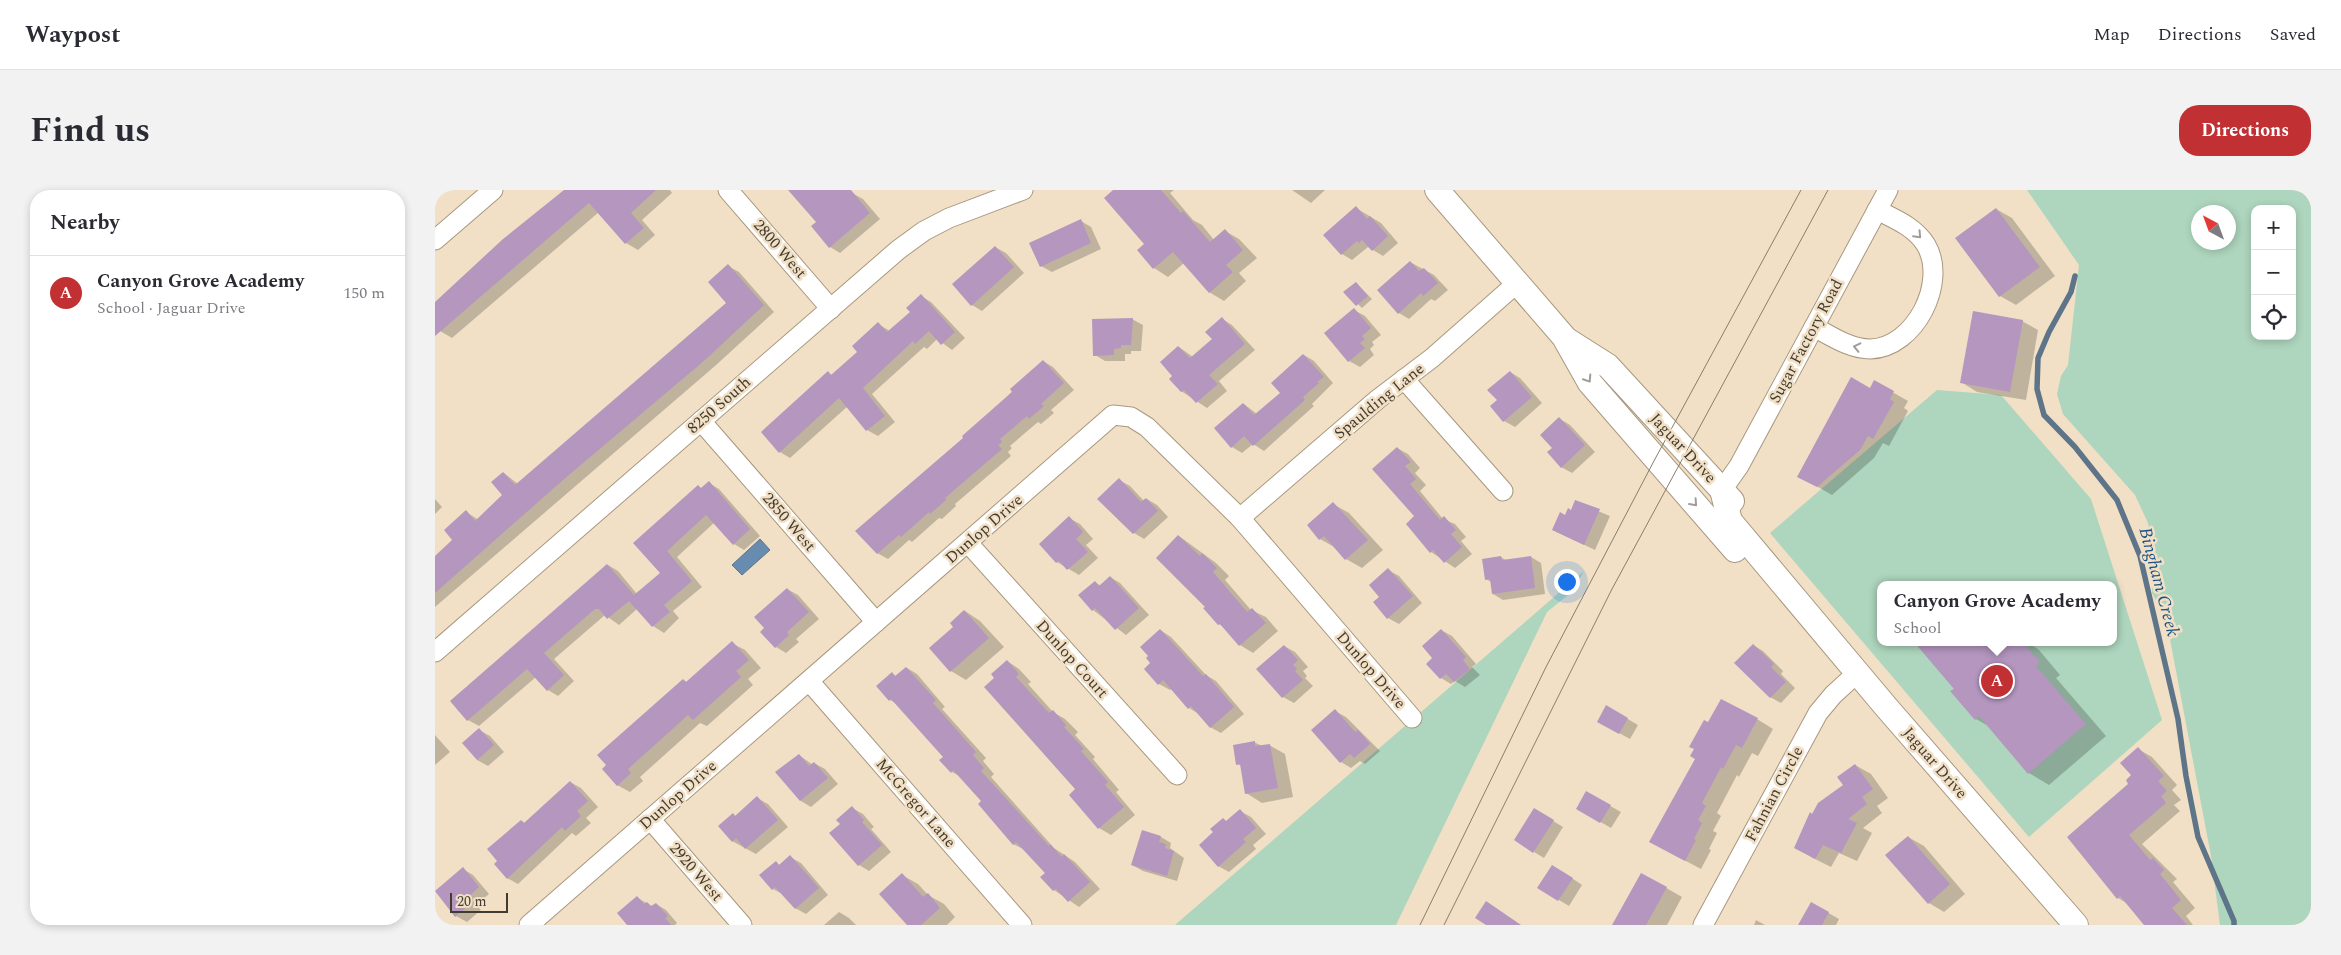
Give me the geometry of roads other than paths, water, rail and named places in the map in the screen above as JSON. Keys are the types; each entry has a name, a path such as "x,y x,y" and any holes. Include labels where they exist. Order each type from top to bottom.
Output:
{"main road":[{"name":"Jaguar Drive","path":"1437,190 1564,337 1590,383 1766,587 1797,599 1857,672 2076,925"},
{"name":"Jaguar Drive","path":"1564,337 1608,366 1722,490"},
{"path":"1722,490 1731,521 1797,599"}],"street":[{"path":"435,240 493,190"},
{"name":"2800 West","path":"728,190 831,309"},
{"name":"8250 South","path":"435,652 899,250 924,231 949,218 1023,190"},
{"name":"Sugar Factory Road","path":"1722,490 1739,466 1888,190"},
{"path":"1814,327 1853,346 1871,349 1897,340 1916,321 1923,309 1933,280 1934,264 1931,254 1920,236 1912,229 1877,210"},
{"name":"Spaulding Lane","path":"1240,518 1378,398 1404,379 1517,284"},
{"path":"1404,379 1503,491"},
{"name":"Dunlop Drive","path":"529,925 1113,415 1131,417 1147,426 1202,483 1240,518 1412,718"},
{"name":"2850 West","path":"701,421 876,622"},
{"name":"Dunlop Court","path":"968,542 1177,775"},
{"name":"Fahnian Circle","path":"1703,925 1818,713 1833,694 1857,672"},
{"name":"McGregor Lane","path":"809,681 1022,925"},
{"name":"2920 West","path":"650,819 742,925"}],"water":[{"path":"760,539 770,550 742,575 732,565"}],"waterway":[{"name":"Bingham Creek","path":"2075,276 2071,292 2049,332 2038,358 2037,389 2044,415 2075,447 2117,500 2140,556 2178,719 2186,776 2198,837 2234,921 2234,925"}],"tram line":[{"path":"1420,925 1546,667 1655,459 1801,190"},
{"path":"1444,925 1612,589 1828,190"}],"place":[{"name":"Canyon Grove Academy","path":"1997,681"}]}
